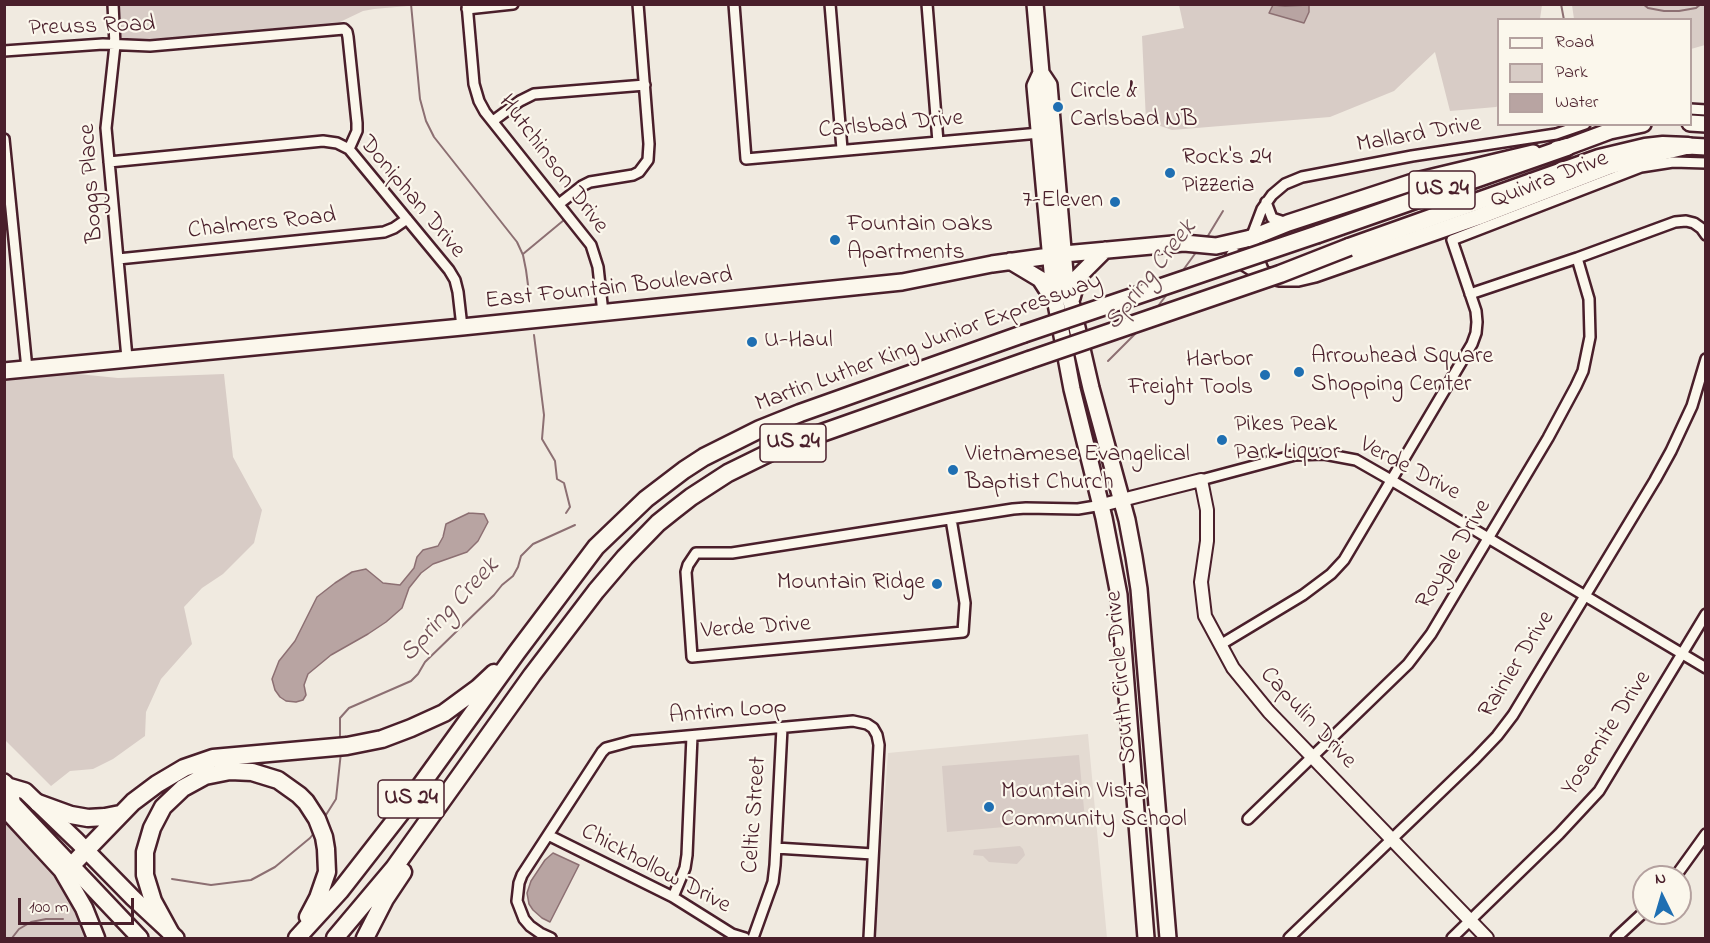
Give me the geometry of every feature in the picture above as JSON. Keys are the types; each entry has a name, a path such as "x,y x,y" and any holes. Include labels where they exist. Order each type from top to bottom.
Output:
{"highway":[{"name":"Martin Luther King Junior Expressway","path":"335,939 394,868 532,675 596,591 625,557 672,511 707,486 752,461 807,437 1259,281 1549,175 1607,156 1645,147 1688,146"},
{"name":"Martin Luther King Junior Expressway","path":"296,939 340,891 400,814 596,547 639,505 684,470 740,438 780,421 1023,334 1567,147"},
{"path":"365,939 400,877 465,788 570,636 596,591"},
{"path":"70,866 120,813 157,784 184,768 213,758 300,749 347,747 394,735 444,713 478,688 517,652"},
{"path":"173,935 153,901 145,875 147,841 163,807 183,788 192,782 230,771 252,772 278,780 306,802 321,829 327,859 324,881 318,898 296,939"},
{"path":"38,803 71,815 88,818 105,818 120,813"},
{"path":"4,807 62,870 84,908 96,939"}],"main road":[{"path":"1035,4 1041,73 1049,85 1057,255"},
{"path":"1041,73 1035,86 1064,305"},
{"name":"US 24","path":"1567,147 1610,131 1634,126"},
{"path":"1265,275 1298,278 1315,274 1489,213 1610,166 1688,146"},
{"name":"US 24","path":"1688,146 1706,147"},
{"name":"East Fountain Boulevard","path":"4,371 902,282 1010,261 1105,250 1184,243 1220,248 1253,244 1288,224 1416,181 1513,157 1567,147"},
{"name":"East Fountain Boulevard","path":"1220,248 1265,275"},
{"path":"1064,305 1078,277 1105,250"},
{"path":"1010,261 1040,279 1050,294 1064,305"},
{"name":"South Circle Drive","path":"1064,305 1121,500 1134,557 1139,589 1168,939"},
{"name":"South Circle Drive","path":"1064,305 1072,389 1102,505 1119,595 1146,939"},
{"path":"6,784 26,791 173,935"},
{"path":"6,784 13,804 140,939"}],"street":[{"name":"Boggs Place","path":"113,4 115,45 106,128 128,358"},
{"path":"467,7 513,4"},
{"path":"559,204 590,182 633,175 648,160 649,144 638,4"},
{"name":"Carlsbad Drive","path":"734,4 746,159 1040,133"},
{"path":"830,4 842,149"},
{"path":"927,4 938,142"},
{"name":"Hutchinson Drive","path":"467,7 479,101 591,246 598,267 603,313"},
{"name":"Preuss Road","path":"4,51 73,46 150,46 344,28 348,37 357,123 357,131 350,149"},
{"path":"493,122 520,100 534,94 645,85"},
{"name":"Mallard Drive","path":"1253,244 1259,216 1266,202 1285,184 1302,177 1412,156 1546,136 1578,126"},
{"path":"4,139 27,369"},
{"name":"Doniphan Drive","path":"109,162 323,141 337,143 350,149 449,270 458,292 462,327"},
{"name":"Quivira Drive","path":"1220,645 1303,595 1331,574 1344,560 1472,344 1476,333 1476,311 1452,240 1641,167 1673,162 1706,163"},
{"path":"643,167 651,175"},
{"path":"1266,202 1272,218 1288,224"},
{"name":"Chalmers Road","path":"118,259 384,232 407,219"},
{"path":"1470,294 1675,222 1694,223 1706,235"},
{"path":"1253,244 1265,275"},
{"name":"Royale Drive","path":"1248,819 1408,664 1431,634 1548,438 1583,371 1590,337 1591,315 1586,284 1577,258"},
{"name":"Rainier Drive","path":"1289,939 1497,736 1513,715 1671,451 1692,406 1706,359"},
{"name":"Verde Drive","path":"951,519 965,603 963,632 692,657 686,572 696,553 732,553 951,519 1026,508 1078,509 1102,505 1295,455 1324,454 1356,460 1706,668"},
{"name":"Capulin Drive","path":"1201,480 1207,510 1207,541 1202,582 1205,616 1233,668 1255,697 1487,939"},
{"name":"Yosemite Drive","path":"1452,939 1560,834 1599,791 1706,614"},
{"name":"Antrim Loop","path":"551,939 530,926 524,919 517,901 517,891 522,875 606,748 623,742 852,721 867,724 873,728 879,746 869,939"},
{"name":"Celtic Street","path":"753,939 773,882 782,728"},
{"path":"673,897 685,867 687,855 692,736"},
{"path":"1684,865 1706,834"},
{"name":"Chickhollow Drive","path":"548,835 673,897 727,931 745,939"},
{"path":"776,848 873,854"},
{"path":"1616,939 1632,924"}],"shaded area":[{"name":"Mountain Vista Community School","path":"1088,734 1107,938 874,938 888,753"}],"green space":[{"path":"408,4 408,6 363,11 340,22 163,39 127,41 121,37 120,5"},
{"path":"1179,5 1542,5 1540,18 1497,18 1496,107 1450,111 1435,52 1394,91 1330,117 1172,130 1146,121 1142,36 1184,28"},
{"path":"1572,5 1705,5 1705,45 1692,49 1692,18 1574,18"},
{"path":"27,369 118,378 224,374 233,457 262,510 254,543 223,574 202,588 184,607 192,644 161,679 146,712 145,736 113,759 93,769 70,771 51,786 5,740 4,371"},
{"path":"1079,755 1085,820 947,832 942,766"},
{"path":"4,815 69,892 89,938 5,938"},
{"path":"1020,846 1025,855 1017,864 989,862 983,856 973,855 974,850"}],"water":[{"path":"1273,5 1309,5 1309,12 1304,23 1269,13"},
{"path":"469,513 484,514 488,522 478,541 467,552 433,564 421,573 409,588 402,608 368,634 331,655 308,674 304,685 306,695 303,700 286,701 280,697 272,679 279,661 295,641 317,597 352,572 366,569 383,583 400,585 414,568 417,557 423,550 438,546 446,524"},
{"path":"553,853 579,865 550,922 533,910 527,893 531,881 545,860"}],"waterway":[{"path":"411,4 420,99 426,121 434,137 517,242 523,255 530,300"},
{"name":"Spring Creek","path":"1561,4 1564,18"},
{"name":"Spring Creek","path":"1643,4 1648,8 1664,11 1696,8 1701,4"},
{"name":"Spring Creek","path":"1206,239 1223,211"},
{"path":"523,254 564,220"},
{"name":"Spring Creek","path":"1181,273 1197,251"},
{"name":"Spring Creek","path":"1155,310 1168,293"},
{"name":"Spring Creek","path":"1108,361 1138,331"},
{"path":"534,335 544,415 542,439 555,461 557,479 564,483 570,507 566,513"},
{"name":"Spring Creek","path":"340,741 340,718 349,708 411,681 425,662 513,576 521,556 533,544 575,525"},
{"name":"Spring Creek","path":"324,818 336,799 341,752"},
{"name":"Spring Creek","path":"172,879 211,885 251,880 275,867 314,833"},
{"name":"Spring Creek","path":"12,938 19,929 31,922 63,919"}],"place":[{"name":"Circle & Carlsbad NB","path":"1058,107"},
{"name":"Rock's 24 Pizzeria","path":"1170,173"},
{"name":"7-Eleven","path":"1115,202"},
{"name":"Fountain Oaks Apartments","path":"835,240"},
{"name":"U-Haul","path":"752,342"},
{"name":"Arrowhead Square Shopping Center","path":"1299,372"},
{"name":"Harbor Freight Tools","path":"1265,375"},
{"name":"Pikes Peak Park Liquor","path":"1222,440"},
{"name":"Vietnamese Evangelical Baptist Church","path":"953,470"},
{"name":"Mountain Ridge","path":"937,584"},
{"name":"Mountain Vista Community School","path":"989,807"}]}
